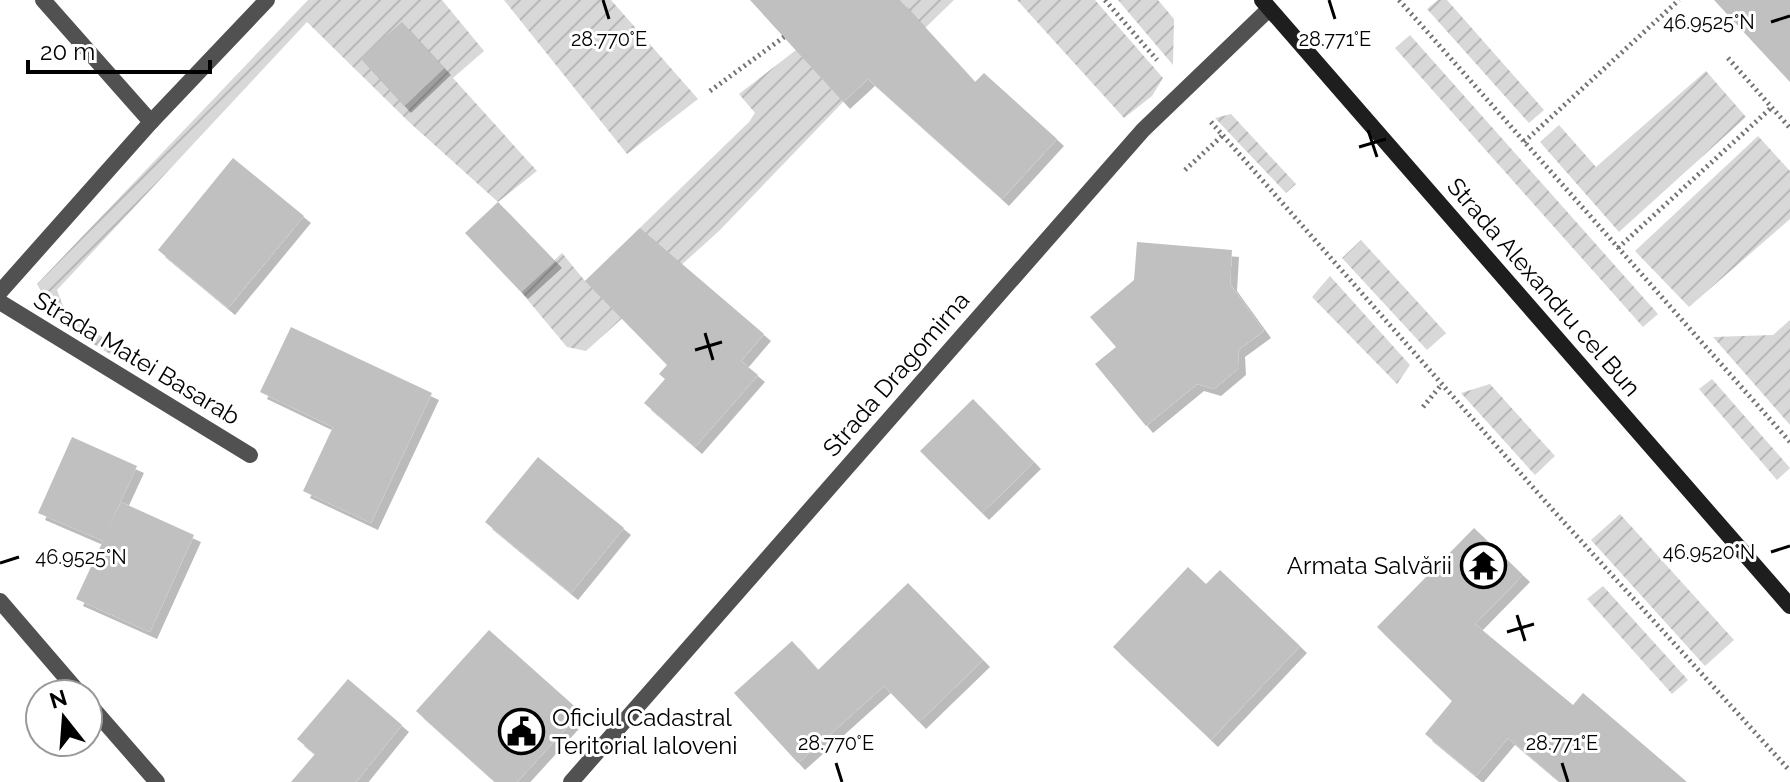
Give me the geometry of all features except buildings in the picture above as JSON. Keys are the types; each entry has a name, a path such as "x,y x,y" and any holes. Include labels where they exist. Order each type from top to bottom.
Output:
{"main road":[{"name":"Strada Alexandru cel Bun","path":"1265,4 1790,606"}],"street":[{"path":"43,0 151,122"},
{"name":"Strada Matei Basarab","path":"0,292 151,122 267,0"},
{"name":"Strada Dragomirna","path":"571,782 1143,130 1265,4"},
{"name":"Strada Matei Basarab","path":"0,302 250,455"},
{"path":"0,601 66,678"},
{"path":"104,721 157,782"}],"path":[{"path":"1105,0 1592,554 1790,771"},
{"path":"1399,0 1790,442"},
{"path":"1524,142 1679,0"},
{"path":"710,91 784,37"},
{"path":"1728,58 1790,128"},
{"path":"1618,248 1772,107"},
{"path":"1185,170 1223,135"},
{"path":"1423,407 1442,384"}],"shaded area":[{"path":"308,0 442,0 484,51 453,78 537,171 498,202 409,122 307,22 57,290 67,316 128,352 120,360 65,327 53,313 37,284"},
{"path":"504,0 611,0 698,99 627,154"},
{"path":"900,0 954,0 925,28"},
{"path":"1017,0 1095,0 1163,78 1152,96 1124,118"},
{"path":"1118,0 1158,0 1174,19 1173,65"},
{"path":"1438,0 1447,0 1544,110 1529,123 1427,9"},
{"path":"1410,35 1658,314 1643,327 1395,48"},
{"path":"796,50 843,102 719,231 586,351 567,347 521,292 562,253 585,281 749,122 755,113 739,94"},
{"path":"1706,71 1746,117 1619,232 1540,142 1559,125 1596,167"},
{"path":"1231,114 1296,184 1286,193 1215,118"},
{"path":"1758,136 1790,171 1790,219 1689,307 1635,251"},
{"path":"1361,240 1446,333 1427,350 1342,258"},
{"path":"1330,276 1410,365 1397,384 1312,297"},
{"path":"1790,320 1790,425 1713,337 1773,335"},
{"path":"1712,379 1790,468 1777,480 1699,389"},
{"path":"1490,384 1555,456 1535,475 1461,393"},
{"path":"1620,514 1734,640 1705,666 1591,540"},
{"path":"1603,586 1688,680 1672,694 1587,599"}],"place":[{"name":"Armata Salvării","path":"1483,565"},
{"name":"Oficiul Cadastral Teritorial Ialoveni","path":"521,731"}]}
